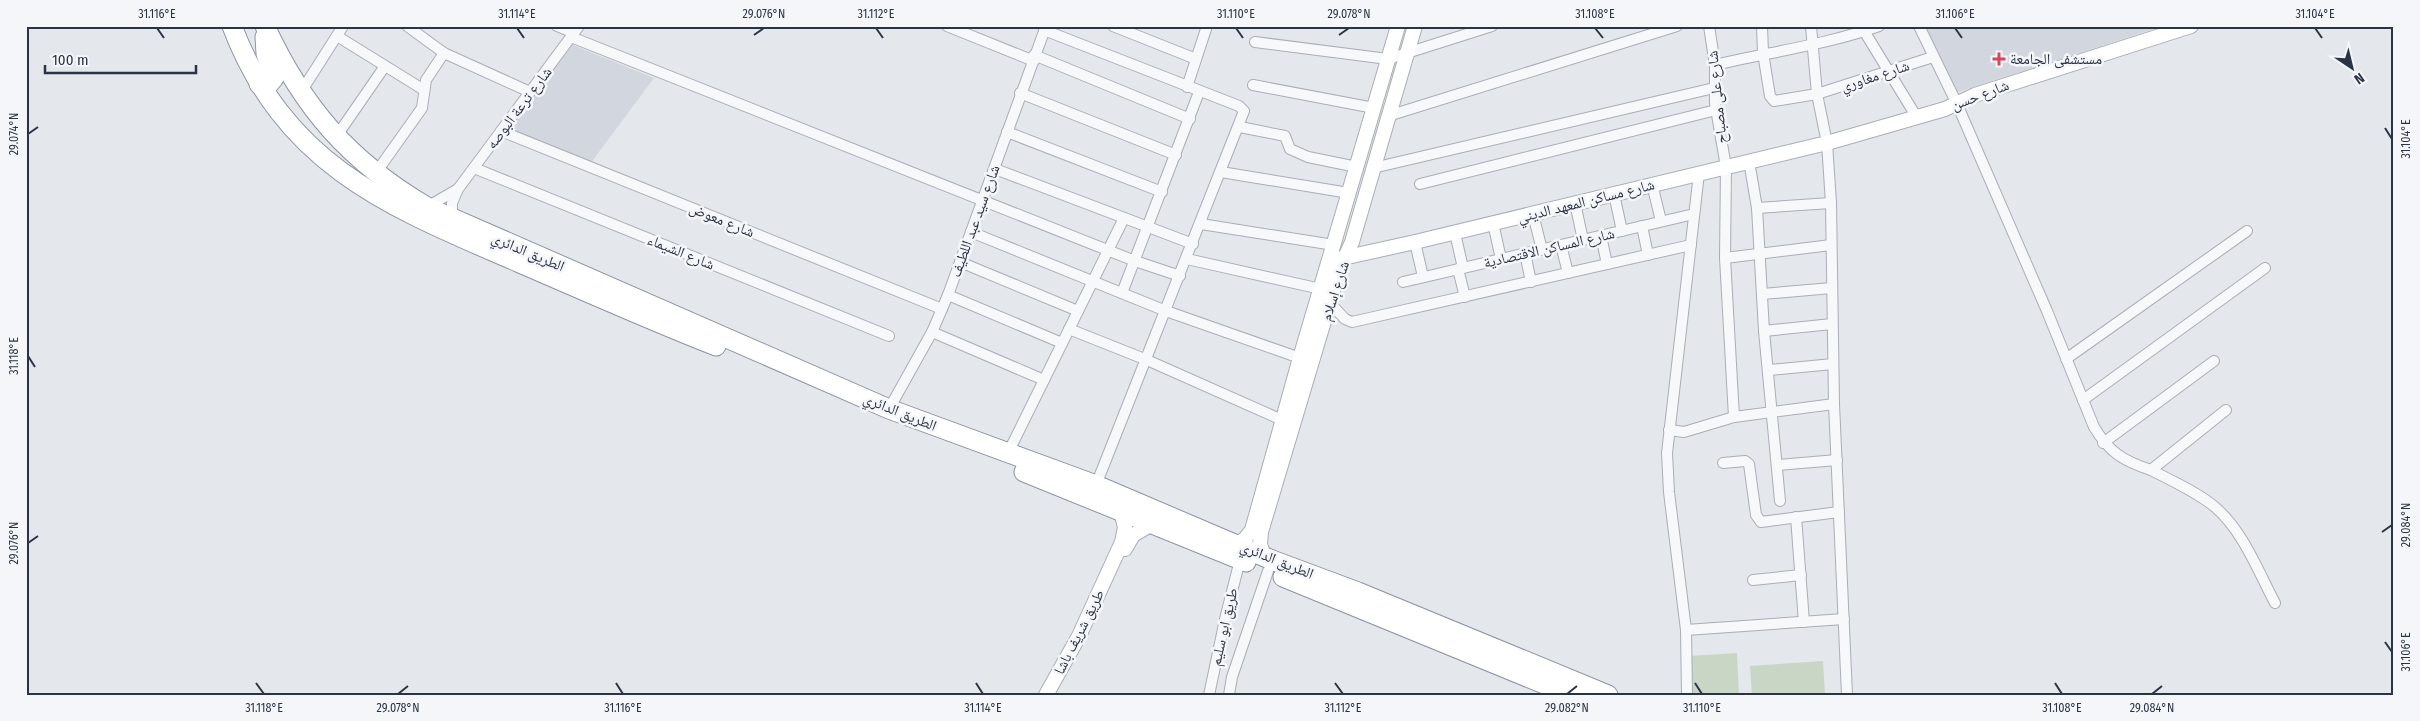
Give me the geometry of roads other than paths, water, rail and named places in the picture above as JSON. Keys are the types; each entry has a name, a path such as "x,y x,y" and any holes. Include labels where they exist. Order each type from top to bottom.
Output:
{"highway":[{"name":"الطريق الدائري","path":"232,26 259,84 276,109 305,140 356,183 416,218 647,318 1088,490 1356,599 1571,695"},
{"name":"الطريق الدائري","path":"266,28 302,92 323,123 336,138 376,174 428,207 889,409 1008,453 1088,490 1121,512 1238,552"},
{"path":"259,84 268,85 274,78 266,54 266,28"},
{"path":"305,140 305,134 312,125 323,123"},
{"name":"الطريق الدائري","path":"1386,612 1608,695"}],"street":[{"path":"302,92 343,26"},
{"path":"407,26 444,53 530,92"},
{"path":"557,26 1134,261 1180,276"},
{"path":"947,26 1190,119"},
{"path":"1113,26 1196,59"},
{"path":"1187,87 1206,26"},
{"name":"شارع إسلام","path":"1266,564 1260,544 1258,525 1282,420 1398,26"},
{"name":"شارع إسلام","path":"1238,552 1247,536 1258,525 1330,303 1352,242 1416,26"},
{"path":"1255,42 1388,59 1492,26"},
{"path":"1388,116 1677,26"},
{"name":"شارع على مصباح","path":"1709,26 1714,65 1716,110 1726,167 1724,258 1734,417"},
{"path":"1762,26 1763,54"},
{"path":"1811,26 1817,94 1827,143 1834,404 1847,695"},
{"path":"1714,65 1812,46 1862,29 1879,26"},
{"path":"1919,26 1957,104 2094,428 2103,443 2114,454 2151,470 2207,501 2226,518 2238,535 2275,603"},
{"name":"شارع حسن","path":"1827,143 1957,104 1975,95 2082,59 2191,26"},
{"path":"1045,28 1242,108 1244,114 1147,360 1088,490"},
{"name":"شارع سيد عبد اللطيف","path":"889,409 932,332 948,295 1045,28"},
{"path":"1862,29 1916,116"},
{"name":"شارع ترعة البوصه","path":"458,188 575,32"},
{"path":"337,36 424,90"},
{"path":"376,174 422,108 426,80 444,53"},
{"name":"شارع مغاوري","path":"1763,54 1770,96 1774,101 1817,94 1933,57"},
{"path":"336,138 385,66"},
{"path":"1253,85 1374,108"},
{"path":"1373,168 1714,88"},
{"path":"1122,294 1199,92"},
{"path":"1020,93 1176,155"},
{"path":"1420,184 1716,110"},
{"path":"1240,127 1285,136 1290,149 1308,156 1357,167"},
{"name":"شارع معوض","path":"501,131 942,309"},
{"path":"1006,132 1162,192"},
{"name":"شارع مساكن المعهد الديني","path":"1329,261 1827,143"},
{"path":"1749,162 1756,208 1764,331 1780,501"},
{"name":"شارع الشيماء","path":"474,168 889,336"},
{"path":"994,169 1193,244"},
{"path":"1222,172 1349,193"},
{"path":"1687,695 1686,630 1667,472 1669,430 1699,173"},
{"path":"1652,184 1661,221"},
{"path":"428,207 458,188"},
{"path":"452,219 452,203 458,188"},
{"path":"1614,194 1622,231"},
{"path":"1575,203 1583,240"},
{"path":"1756,208 1830,203"},
{"path":"1533,214 1542,250"},
{"name":"شارع المساكن الاقتصادية","path":"1403,282 1694,214"},
{"path":"1008,453 1124,218"},
{"path":"1493,223 1501,259"},
{"path":"1201,224 1334,245"},
{"path":"1642,226 1648,255"},
{"path":"971,232 1166,311 1300,358"},
{"path":"1455,232 1465,297"},
{"path":"2066,359 2247,232"},
{"path":"1601,236 1607,264"},
{"path":"1415,242 1423,277"},
{"path":"1561,245 1568,273"},
{"path":"1330,303 1344,319 1352,322 1691,245"},
{"path":"1724,258 1831,245"},
{"path":"1525,253 1531,282"},
{"path":"1187,259 1321,289"},
{"path":"960,262 1078,311"},
{"path":"2083,400 2265,268"},
{"path":"1762,294 1832,288"},
{"path":"948,295 1062,343"},
{"path":"1764,331 1832,324"},
{"path":"1069,329 1147,360 1282,420"},
{"path":"932,332 1044,380"},
{"path":"2103,443 2214,361"},
{"path":"1769,370 1833,364"},
{"path":"1669,430 1684,432 1734,417 1834,404"},
{"path":"2151,470 2226,410"},
{"path":"1777,465 1837,460"},
{"path":"1723,463 1745,461 1749,464 1758,520 1839,512"},
{"name":"طريق شريف باشا","path":"1046,695 1079,636 1111,567 1125,532 1121,512"},
{"path":"1796,517 1804,622"},
{"name":"طريق شريف باشا","path":"1111,567 1117,563 1133,535 1152,524"},
{"name":"طريق ابو سليم","path":"1209,695 1238,552"},
{"name":"طريق ابو سليم","path":"1229,695 1232,677 1266,564"},
{"path":"1753,580 1801,575"},
{"path":"1686,630 1844,619"}],"place":[{"name":"مستشفى الجامعة","path":"1999,59"}]}
